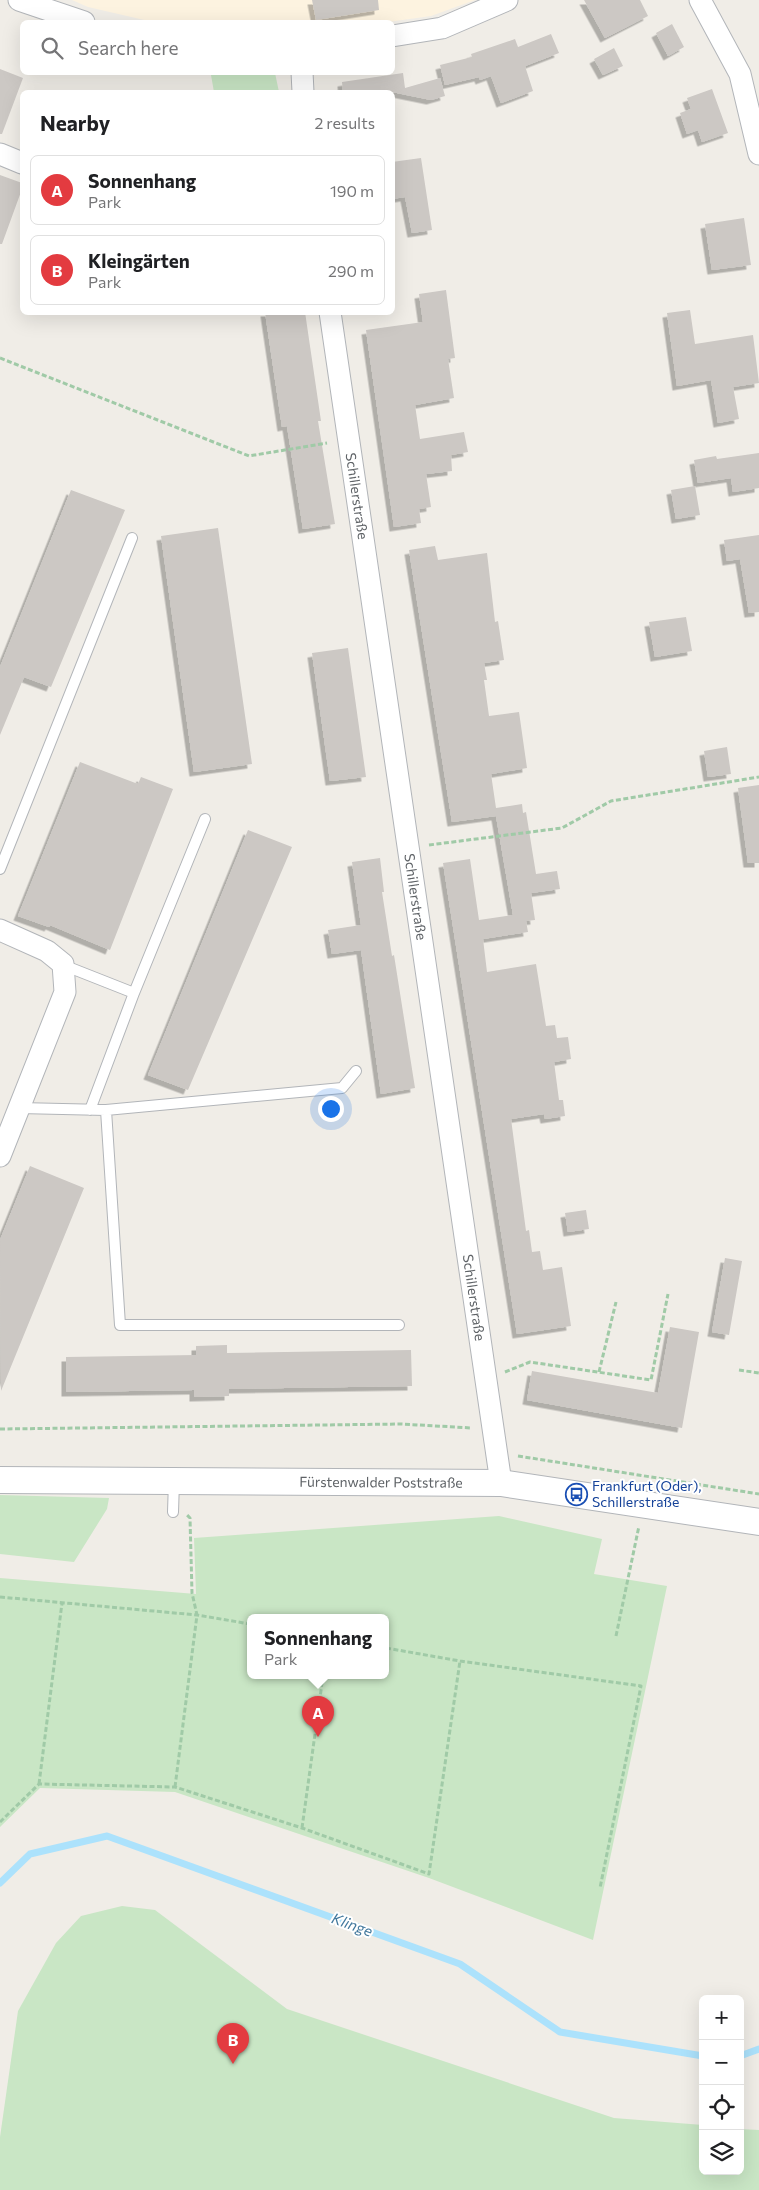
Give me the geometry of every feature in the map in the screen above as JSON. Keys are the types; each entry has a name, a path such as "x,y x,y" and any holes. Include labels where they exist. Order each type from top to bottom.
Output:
{"street":[{"path":"19,0 78,20"},
{"path":"395,36 442,28 507,0"},
{"path":"700,0 740,74 759,154"},
{"path":"302,75 303,90"},
{"path":"0,154 20,162"},
{"name":"Schillerstraße","path":"330,315 501,1483"},
{"path":"0,930 47,951 62,964 66,992 0,1156"},
{"name":"Fürstenwalder Poststraße","path":"0,1480 174,1491 501,1483 759,1522"}],"lane":[{"path":"0,869 132,538"},
{"path":"90,1110 134,993 205,819"},
{"path":"62,964 134,993"},
{"path":"19,1108 106,1110 342,1088 356,1072"},
{"path":"106,1110 120,1325 399,1325"},
{"path":"173,1512 174,1491"}],"path":[{"path":"0,358 249,456 349,440"},
{"path":"408,848 562,828 611,801 759,777"},
{"path":"486,1379 530,1362 651,1380 668,1294"},
{"path":"599,1372 616,1302"},
{"path":"739,1370 759,1374"},
{"path":"0,1429 401,1424 493,1430"},
{"path":"497,1456 522,1456 759,1494"},
{"path":"174,1491 190,1518 192,1593 197,1615 174,1787"},
{"path":"616,1636 637,1534"},
{"path":"0,1597 197,1615 247,1623"},
{"path":"0,1822 39,1784 62,1602"},
{"path":"389,1649 460,1661 641,1686 600,1888"},
{"path":"39,1784 174,1787 302,1828 429,1874 460,1661"},
{"path":"302,1828 323,1679"}],"shaded area":[{"path":"72,0 475,0 431,16 395,21 144,20 88,7"}],"green space":[{"path":"211,75 275,75 279,90 214,90"},
{"path":"0,1495 109,1498 107,1509 74,1562 0,1554"},
{"path":"499,1516 602,1539 594,1574 667,1586 593,1940 429,1878 175,1792 40,1788 0,1827 0,1578 196,1594 194,1538"},
{"path":"122,1906 155,1910 287,2009 614,2118 699,2125 699,2175 744,2175 744,2129 759,2130 759,2190 0,2190 0,2137 18,2011 56,1943 81,1916"}],"building":[{"path":"312,0 378,0 379,10 316,20"},
{"path":"584,0 640,0 648,16 605,38"},
{"path":"672,24 684,47 668,56 656,33"},
{"path":"551,34 559,53 525,66 533,91 501,103 491,76 480,80 479,77 445,85 440,65 472,57 471,54 515,39 518,47"},
{"path":"614,48 623,66 603,75 594,59"},
{"path":"0,69 23,78 2,134 0,134"},
{"path":"403,73 405,88 440,78 445,96 431,100 395,93 395,90 343,90 342,82"},
{"path":"712,89 728,133 702,142 698,130 687,134 680,113 691,109 687,98"},
{"path":"421,158 432,230 412,233 405,197 395,199 395,162"},
{"path":"0,175 20,182 20,194 2,244 0,244"},
{"path":"744,218 751,265 712,270 705,224"},
{"path":"446,290 455,358 448,359 454,398 415,405 420,439 464,432 468,452 451,455 452,471 426,474 431,507 419,509 421,523 394,527 366,330 423,322 419,294"},
{"path":"690,310 695,344 753,335 759,383 733,387 739,419 718,423 711,380 677,386 667,313"},
{"path":"265,315 305,315 321,421 318,421 335,524 303,529 287,426 282,427"},
{"path":"759,453 759,488 733,492 731,478 698,483 694,460 716,456 717,459"},
{"path":"695,486 700,515 676,519 671,490"},
{"path":"71,490 125,510 51,687 24,677 0,735 0,667"},
{"path":"218,528 252,764 194,772 161,536"},
{"path":"759,535 759,612 749,613 740,559 727,561 724,540"},
{"path":"435,546 438,560 487,553 495,622 498,621 504,660 484,663 487,680 484,680 489,716 519,712 527,768 491,774 496,808 522,804 523,813 526,812 536,874 557,871 560,889 531,893 535,920 526,921 528,932 483,939 487,972 536,964 546,1026 555,1025 557,1038 568,1037 571,1059 554,1062 559,1100 563,1100 565,1116 545,1119 544,1114 511,1119 526,1231 529,1230 532,1252 540,1251 543,1270 562,1267 571,1326 517,1334 443,863 470,859 479,920 513,915 496,816 452,822 409,550"},
{"path":"686,617 692,651 655,657 649,622"},
{"path":"348,648 366,777 330,781 312,653"},
{"path":"727,747 731,774 708,777 704,751"},
{"path":"80,762 138,784 141,777 173,789 110,950 50,925 49,927 18,916"},
{"path":"759,785 759,863 748,863 738,788"},
{"path":"248,830 292,847 188,1090 148,1075"},
{"path":"380,858 384,892 382,892 415,1088 381,1094 361,950 332,954 328,930 361,925 352,862"},
{"path":"30,1166 84,1188 1,1391 0,1240"},
{"path":"586,1210 589,1229 568,1232 565,1213"},
{"path":"725,1258 742,1261 729,1335 712,1332"},
{"path":"670,1327 699,1332 682,1428 527,1400 532,1371 658,1393"},
{"path":"227,1345 227,1353 411,1350 412,1386 229,1389 229,1396 194,1397 194,1390 66,1392 66,1357 196,1355 196,1346"}],"waterway":[{"name":"Klinge","path":"0,1883 30,1854 107,1836 460,1964 560,2032 699,2055"},
{"name":"Klinge","path":"744,2055 759,2049"}],"place":[{"name":"Frankfurt (Oder), Schillerstraße","path":"576,1494"},
{"name":"Sonnenhang","path":"318,1737"},
{"name":"Kleingärten","path":"233,2064"}]}
